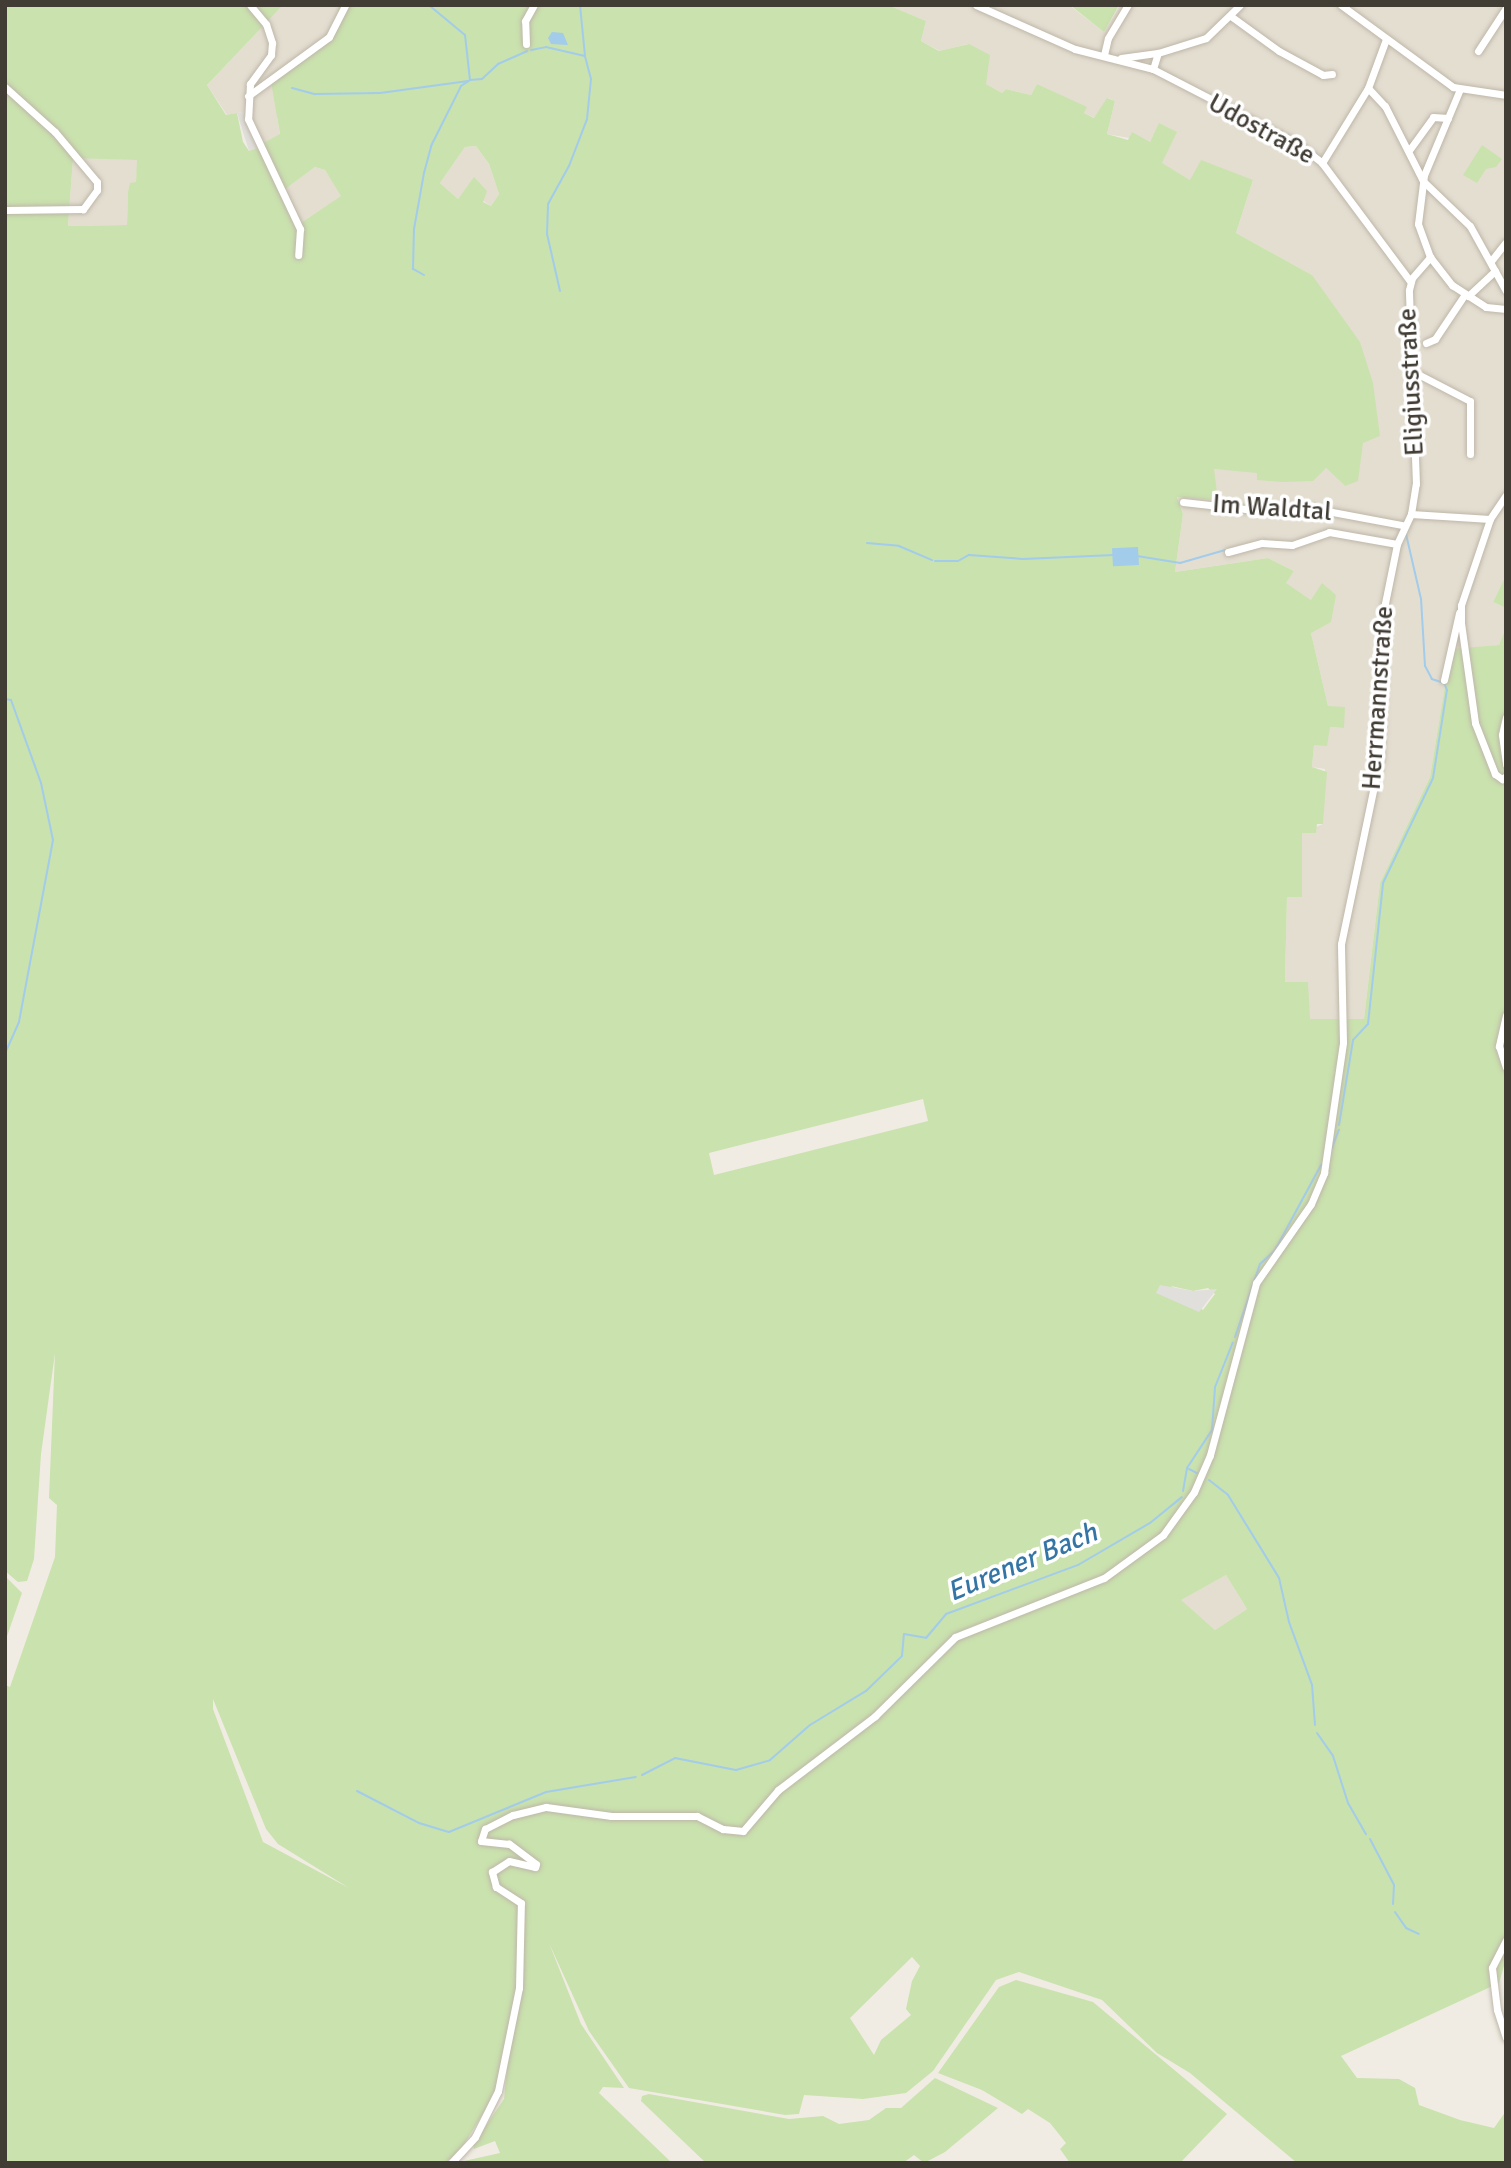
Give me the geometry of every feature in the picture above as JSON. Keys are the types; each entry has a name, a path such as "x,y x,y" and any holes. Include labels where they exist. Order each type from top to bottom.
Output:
{"street":[{"path":"250,5 266,24 272,43 271,55 250,84 248,119 300,229 298,255"},
{"path":"248,96 328,37 345,5"},
{"path":"526,44 525,21 534,5"},
{"name":"Udostraße","path":"976,5 1075,49 1121,58 1153,69 1298,144 1322,163 1410,281"},
{"path":"1104,55 1105,37 1128,5"},
{"path":"1121,58 1158,53 1206,38 1232,17 1240,5"},
{"path":"1346,7 1386,39 1460,89 1506,95"},
{"path":"1478,51 1506,8"},
{"path":"1232,17 1279,51 1323,75 1332,74"},
{"path":"1322,163 1368,88 1386,39"},
{"path":"1153,69 1158,53"},
{"path":"5,86 55,132 97,182 97,190 83,209 5,209"},
{"path":"1368,88 1385,106 1410,149 1423,181 1468,222 1506,291"},
{"path":"1460,89 1423,181 1418,220 1430,257 1466,295 1486,307 1506,309"},
{"path":"1410,149 1433,117 1448,118"},
{"path":"1491,261 1506,242"},
{"name":"Eligiusstraße","path":"1411,514 1417,450 1410,281 1430,257"},
{"path":"1426,343 1434,339 1466,295 1495,271"},
{"path":"1414,372 1470,401 1470,453"},
{"path":"1444,680 1461,606 1490,519 1506,495"},
{"name":"Im Waldtal","path":"1183,502 1247,509 1311,508 1402,525"},
{"path":"1411,514 1490,519"},
{"name":"Herrmannstraße","path":"451,2163 471,2144 498,2091 519,1987 521,1903 496,1887 492,1872 509,1861 535,1867 536,1864 509,1844 481,1841 485,1829 513,1815 546,1807 611,1816 696,1816 723,1829 743,1831 778,1790 875,1716 955,1637 1090,1586 1163,1535 1183,1512 1210,1455 1256,1283 1311,1204 1324,1173 1343,1042 1341,944 1379,766 1382,621 1402,525 1411,514"},
{"path":"1228,552 1262,542 1292,545 1329,532 1397,544"},
{"path":"1461,606 1463,655 1481,740 1494,774 1500,779 1506,776"},
{"path":"1506,716 1502,735 1506,765"},
{"path":"1506,1015 1499,1046 1506,1067"},
{"path":"1506,1940 1492,1968 1497,2010 1506,2038"}],"shaded area":[{"path":"283,5 337,5 339,14 277,117 280,135 258,148 243,112 227,115 207,85"},
{"path":"888,5 1069,5 1104,32 1120,5 1506,5 1506,575 1493,602 1506,608 1506,627 1499,645 1451,650 1430,777 1380,883 1364,1019 1310,1019 1285,983 1287,896 1302,896 1302,833 1323,824 1325,769 1312,767 1314,744 1330,727 1344,728 1328,706 1311,633 1311,600 1285,583 1294,571 1268,558 1175,572 1183,514 1177,496 1214,469 1315,475 1326,468 1345,486 1312,275 1236,233 1253,180 1190,180 1161,163 1159,124 1150,142 1107,134 1115,101 1108,98 1095,118 1084,113 1086,108 1037,84 1031,95 1006,89 1002,93 986,84 968,44 940,51 921,41 926,21"},
{"path":"243,112 258,148 249,151 237,113"},
{"path":"476,146 489,164 499,194 491,206 483,201 474,178 458,199 440,183 465,147"},
{"path":"73,157 138,160 136,182 128,192 127,225 68,226"},
{"path":"315,167 325,170 342,196 295,227 280,193"},
{"path":"1160,1285 1193,1291 1217,1289 1199,1312 1156,1293"},
{"path":"1226,1575 1247,1609 1215,1630 1180,1600"}],"green space":[{"path":"5,5 283,5 207,85 226,115 237,113 243,142 249,151 280,134 270,76 324,38 339,15 337,5 888,5 926,21 921,41 939,51 969,44 990,55 986,84 1002,93 1006,89 1031,95 1037,84 1087,107 1084,113 1094,118 1107,98 1115,101 1107,134 1128,140 1132,132 1150,142 1159,123 1177,132 1162,163 1190,180 1201,160 1253,180 1236,233 1312,275 1360,342 1373,383 1380,436 1363,443 1358,481 1345,486 1326,468 1313,481 1282,482 1257,480 1257,473 1214,469 1218,500 1177,497 1183,514 1175,572 1268,558 1294,571 1286,583 1311,600 1322,583 1336,595 1331,622 1311,633 1328,706 1345,707 1344,728 1330,727 1327,746 1314,745 1312,767 1327,772 1323,824 1317,824 1316,833 1302,833 1302,897 1287,897 1285,982 1308,982 1310,1019 1364,1019 1380,883 1430,777 1451,649 1499,645 1506,627 1506,1959 1499,1983 1341,2056 1357,2078 1399,2079 1415,2088 1419,2105 1460,2120 1494,2128 1506,2111 1506,2163 1297,2163 1190,2073 1157,2053 1102,2000 1019,1972 996,1980 933,2071 906,2093 863,2099 804,2095 799,2114 785,2115 629,2088 589,2031 549,1943 581,2024 624,2088 603,2087 599,2093 672,2163 455,2163 500,2153 495,2141 474,2149 473,2145 504,2099 514,1999 495,2094 460,2151 445,2163 5,2163 5,1685 10,1687 55,1557 57,1505 49,1498 55,1353 41,1454 34,1559 27,1581 18,1582 5,1571","holes":["476,146 489,164 499,194 491,206 483,202 487,191 474,177 458,199 440,183 465,147","73,158 137,160 136,182 130,183 128,192 127,225 68,226","315,167 325,170 341,196 295,227 280,193","923,1099 928,1121 714,1175 709,1153","1171,1286 1193,1291 1208,1288 1215,1294 1203,1310","1226,1575 1247,1609 1215,1630 1181,1600","213,1699 266,1829 278,1844 349,1888 263,1842 213,1709","912,1957 920,1966 912,1981 906,2009 911,2015 881,2040 874,2055 850,2018"]},
{"path":"1070,5 1119,5 1104,32"},
{"path":"1482,145 1502,159 1496,167 1486,169 1477,183 1463,175"},
{"path":"1506,575 1506,608 1493,602"},
{"path":"5,1576 22,1593 5,1642"},
{"path":"1016,1980 1093,2002 1227,2114 1180,2163 1070,2163 1060,2149 1066,2143 1050,2123 1028,2109 1022,2114 982,2090 938,2073 999,1987"},
{"path":"935,2078 998,2108 945,2152 924,2163 914,2155 903,2163 706,2163 641,2101 642,2096 649,2094 789,2119 823,2116 839,2124 869,2120 886,2108 901,2108"}],"water":[{"path":"552,32 563,33 568,45 551,44 548,38"},
{"path":"1138,547 1139,565 1113,566 1112,548"}],"waterway":[{"path":"531,50 546,47 585,56 580,5"},
{"path":"430,6 465,35 470,80 482,79 498,64 527,51"},
{"path":"560,291 547,234 548,204 569,166 587,119 591,79 585,56"},
{"path":"424,275 413,269 414,229 424,173 431,146 461,86 470,80"},
{"path":"292,88 315,94 380,93 468,81"},
{"name":"Eurener Bach","path":"1339,1125 1353,1040 1368,1024 1383,883 1433,778 1447,690 1444,683 1432,679 1425,666 1421,599 1406,534"},
{"path":"867,543 899,546 932,560"},
{"path":"1137,556 1180,563 1225,550"},
{"path":"935,561 958,561 969,555 1023,559 1114,555"},
{"path":"5,699 11,700 41,783 53,840 19,1022 5,1053"},
{"name":"Eurener Bach","path":"1330,1153 1339,1130"},
{"name":"Eurener Bach","path":"1235,1337 1260,1264 1275,1250 1321,1165"},
{"name":"Eurener Bach","path":"1183,1491 1187,1468 1212,1430 1215,1387 1233,1342"},
{"path":"1189,1469 1197,1473"},
{"path":"1209,1480 1228,1495 1279,1578 1289,1622 1312,1685 1315,1725"},
{"name":"Eurener Bach","path":"642,1775 675,1758 736,1770 770,1760 810,1725 866,1691 902,1656 904,1634 926,1638 946,1614 1078,1565 1150,1523 1182,1497"},
{"path":"1317,1733 1333,1756 1348,1803 1366,1834"},
{"name":"Eurener Bach","path":"357,1791 419,1823 449,1832 546,1792 636,1777"},
{"path":"1370,1839 1394,1885 1393,1904"},
{"path":"1395,1912 1406,1928 1419,1934"}]}
